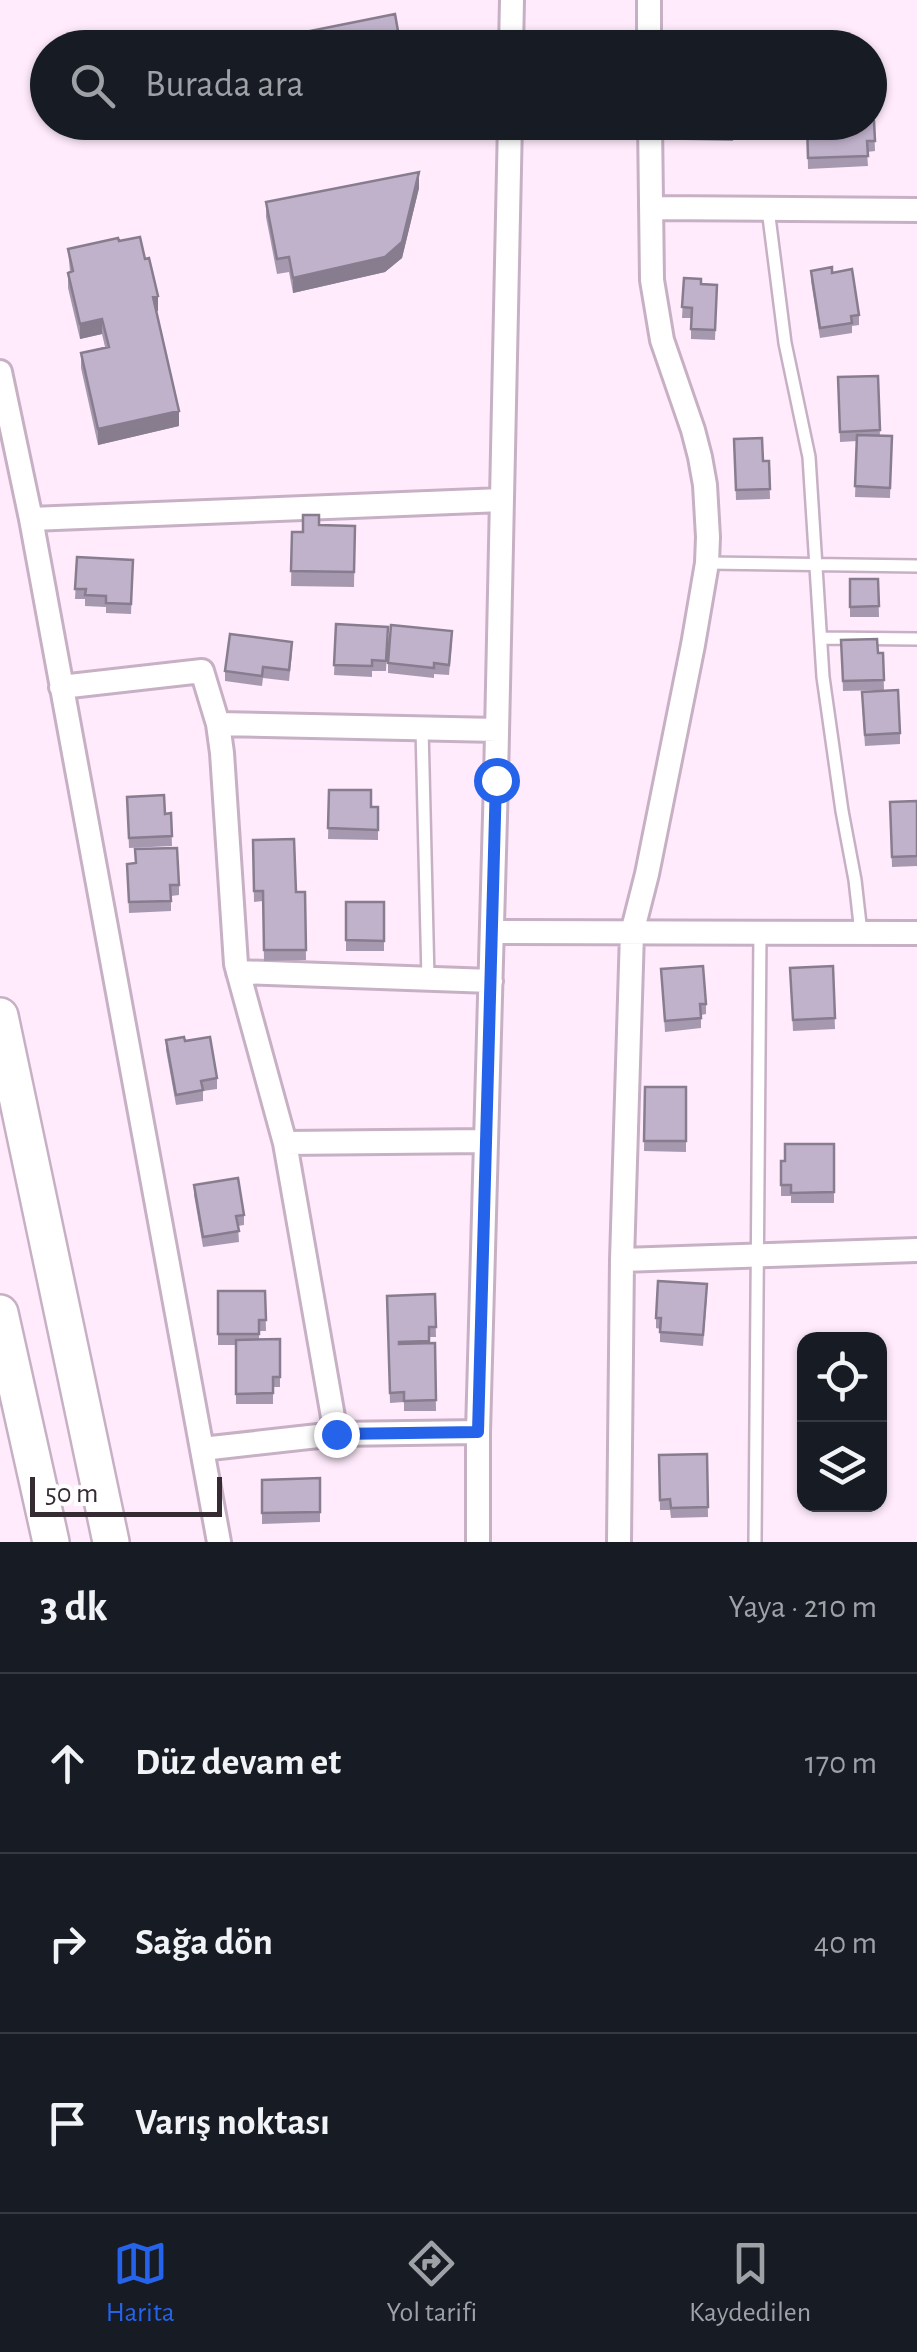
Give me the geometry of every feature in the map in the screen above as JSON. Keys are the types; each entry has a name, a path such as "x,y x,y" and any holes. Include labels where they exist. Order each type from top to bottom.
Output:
{"highway":[{"path":"0,1016 110,1542"},
{"path":"0,1313 51,1542"}],"street":[{"path":"511,30 512,0"},
{"path":"649,0 649,30"},
{"path":"478,1542 510,140"},
{"path":"620,1542 622,1260 632,934 707,563 707,511 700,457 656,310 651,266 650,140"},
{"path":"650,208 917,210"},
{"path":"0,372 31,519 219,1542"},
{"path":"31,519 502,500"},
{"path":"61,687 202,672 218,724 238,972 285,1143 336,1434"},
{"path":"218,724 497,730"},
{"path":"492,932 917,933"},
{"path":"238,972 491,982"},
{"path":"285,1143 486,1141"},
{"path":"622,1260 917,1250"},
{"path":"202,1449 336,1434 478,1432"}],"lane":[{"path":"768,209 784,342 809,457 823,677 861,933"},
{"path":"707,563 917,566"},
{"path":"821,638 917,639"},
{"path":"422,728 428,979"},
{"path":"755,1542 760,933"}],"building":[{"path":"395,14 398,30 315,30"},
{"path":"807,140 875,140 867,141 868,156 808,158"},
{"path":"419,172 402,242 385,257 293,278 289,257 277,259 266,202"},
{"path":"140,237 158,296 153,297 179,411 98,429 81,353 109,347 102,319 80,324 68,273 73,271 68,249"},
{"path":"832,267 832,273 852,269 859,315 851,316 852,323 820,328 811,271"},
{"path":"684,278 717,285 715,330 691,329 692,308 682,307"},
{"path":"878,376 880,430 840,432 838,377"},
{"path":"857,435 892,436 890,488 855,486"},
{"path":"762,438 763,461 769,461 770,489 736,490 734,439"},
{"path":"303,515 319,515 319,525 355,526 354,572 291,571 292,532 303,532"},
{"path":"77,557 133,560 131,604 106,603 106,596 85,595 86,589 75,589"},
{"path":"850,579 878,579 879,606 850,607"},
{"path":"336,624 388,627 386,661 372,660 372,666 334,665"},
{"path":"391,625 452,631 449,665 434,663 434,668 388,663"},
{"path":"230,634 292,642 289,670 263,667 262,676 225,671"},
{"path":"877,639 878,653 883,653 884,680 843,681 841,640"},
{"path":"898,690 900,733 865,735 862,692"},
{"path":"329,790 371,790 371,807 378,807 378,830 328,828"},
{"path":"164,795 165,814 171,813 172,836 129,838 127,797"},
{"path":"917,801 917,856 892,857 890,802"},
{"path":"294,839 296,892 305,892 306,950 264,950 263,891 254,891 253,840"},
{"path":"177,848 179,885 170,885 171,901 129,902 127,864 136,863 135,849"},
{"path":"346,902 384,902 384,941 346,940"},
{"path":"703,966 706,1004 700,1004 701,1018 665,1021 661,969"},
{"path":"833,966 835,1018 793,1020 790,968"},
{"path":"184,1037 185,1041 210,1037 217,1078 201,1081 203,1090 176,1095 166,1040"},
{"path":"645,1087 686,1087 686,1141 644,1141"},
{"path":"785,1144 834,1144 834,1192 791,1193 791,1185 781,1185"},
{"path":"238,1178 244,1215 236,1216 239,1231 203,1237 194,1185"},
{"path":"658,1281 707,1284 703,1335 660,1332 661,1318 656,1318"},
{"path":"218,1291 265,1291 266,1320 259,1320 259,1334 218,1334"},
{"path":"435,1294 436,1327 429,1327 429,1341 399,1344 435,1343 436,1400 404,1401 404,1392 390,1393 387,1296"},
{"path":"280,1339 280,1377 273,1377 273,1393 236,1394 236,1340"},
{"path":"707,1454 708,1507 671,1508 670,1499 660,1500 659,1455"},
{"path":"320,1478 320,1512 262,1513 262,1480"}],"route":[{"path":"336,1434 478,1432 496,780"}]}
